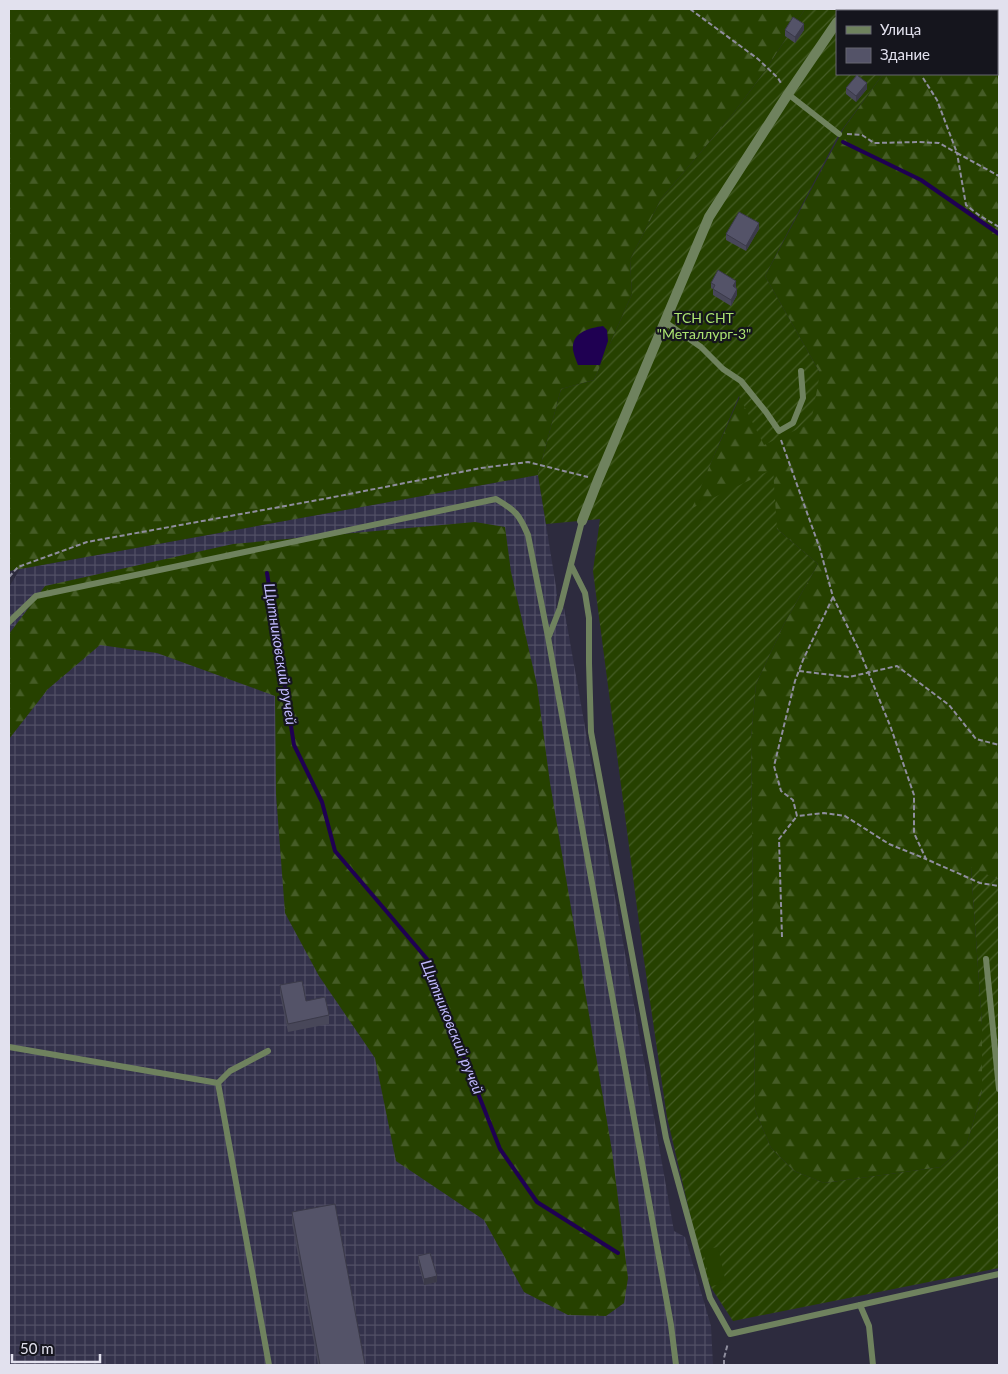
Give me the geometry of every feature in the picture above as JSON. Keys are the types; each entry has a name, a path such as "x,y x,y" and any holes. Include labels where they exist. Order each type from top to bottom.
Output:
{"street":[{"path":"582,521 709,217 836,23"}],"lane":[{"path":"788,94 839,134"},
{"path":"665,322 700,347 723,369 741,381 766,412 778,431 793,423 803,398 801,371"},
{"path":"9,622 36,596 496,499 512,509 522,519 528,534 548,637 671,1325 676,1365"},
{"path":"548,637 560,608 582,521"},
{"path":"571,565 585,593 589,618 591,732 666,1138 710,1298 730,1334 999,1274"},
{"path":"986,958 999,1089"},
{"path":"9,1047 218,1083"},
{"path":"218,1083 230,1071 268,1051"},
{"path":"218,1083 269,1365"},
{"path":"860,1305 869,1326 873,1365"}],"path":[{"path":"690,9 758,59 778,78 788,94"},
{"path":"923,78 937,100 957,153 966,205 999,227"},
{"path":"839,134 862,135 874,142 938,143 999,176"},
{"path":"778,431 820,549 833,597 869,672 891,728 914,795 914,833 926,860"},
{"path":"9,577 18,566 87,542 330,498 481,468 528,462 598,480"},
{"path":"798,816 793,800 782,791 774,766 799,671 833,597"},
{"path":"799,671 849,677 897,666 949,705 976,739 999,745"},
{"path":"782,937 779,839 798,816 824,813 845,816 889,844 980,883 999,886"},
{"path":"724,1365 730,1334"}],"shaded area":[{"path":"603,326 607,330 608,341 600,365 578,365 573,350 575,339 582,332"},
{"path":"538,475 557,593 556,608 564,608 674,1231 685,1237 711,1326 713,1365 9,1365 9,587 20,569"}],"green space":[{"path":"9,9 805,9 765,71 733,114 661,199 630,260 632,294 594,380 561,389 538,475 9,571"},
{"name":"ТСН СНТ \"Металлург-3\"","path":"805,9 930,9 836,10 836,75 882,75 839,134 765,276 820,373 811,423 764,445 739,396 692,508 773,469 777,529 818,564 784,624 756,684 751,738 755,1110 771,1148 794,1171 824,1183 941,1167 967,1144 982,1091 982,1025 971,867 999,880 999,1268 733,1321 709,1283 699,1252 667,1117 643,953 593,571 600,519 546,524 538,475 561,389 594,380 632,294 630,260 661,199 733,114 765,71"},
{"path":"999,9 999,880 971,868 982,1025 982,1091 967,1144 941,1167 824,1183 794,1171 771,1148 755,1110 751,738 756,684 784,624 818,564 777,529 691,508 740,396 820,373 765,276 844,128 882,75 998,75 998,10 930,10"},
{"path":"475,522 505,527 511,572 537,685 550,783 612,1151 628,1278 624,1303 606,1316 568,1315 524,1292 484,1220 396,1161 375,1058 319,976 285,913 276,794 275,696 157,653 100,645 48,689 9,739 9,634 45,586 233,544"},
{"path":"718,1247 726,1283 711,1286 703,1250"}],"building":[{"path":"793,17 804,24 795,37 785,30"},
{"path":"857,75 867,83 856,96 846,88"},
{"path":"739,212 759,223 746,246 726,234"},
{"path":"718,270 736,281 733,286 737,289 731,300 713,289 715,285 711,283"},
{"path":"302,981 306,1001 325,997 329,1015 288,1024 280,985"},
{"path":"335,1204 365,1365 320,1365 292,1212"},
{"path":"430,1253 437,1276 424,1279 418,1256"}],"waterway":[{"path":"843,142 921,180 999,234"},
{"name":"Щитниковский ручей","path":"267,573 294,745 322,802 335,851 427,959 500,1149 537,1202 618,1253"}]}
